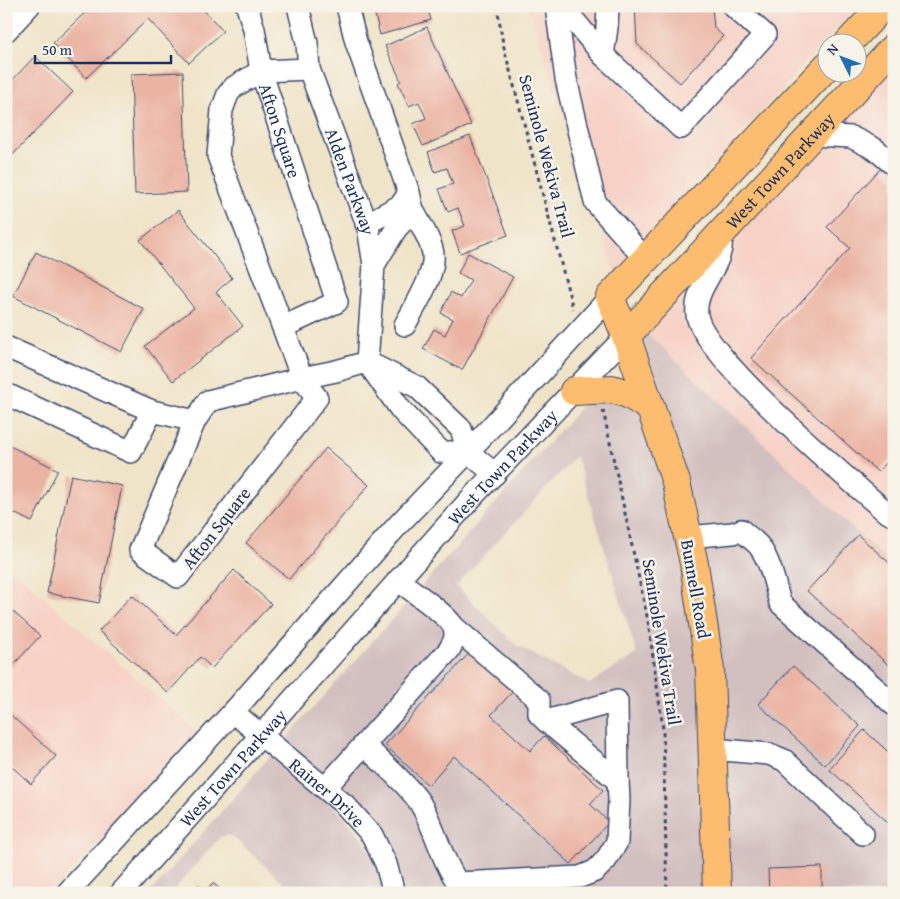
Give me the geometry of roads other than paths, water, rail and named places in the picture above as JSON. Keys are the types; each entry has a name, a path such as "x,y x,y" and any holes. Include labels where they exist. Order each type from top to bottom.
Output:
{"main road":[{"path":"858,32 883,6"},
{"name":"West Town Parkway","path":"626,336 894,47"},
{"name":"West Town Parkway","path":"610,297 818,76"},
{"name":"Bunnell Road","path":"610,297 626,336 676,482 694,564 710,670 717,893"},
{"path":"574,391 612,390 628,394 651,408"}],"street":[{"path":"6,31 29,6"},
{"name":"Afton Square","path":"247,6 254,29 261,71 337,302 282,327"},
{"name":"Alden Parkway","path":"298,6 307,43 309,69 366,224 374,265 367,362"},
{"path":"347,6 356,42 411,202 433,250 433,264 429,277 405,324"},
{"path":"556,6 566,79 596,202 645,259"},
{"path":"562,6 603,56 681,128 765,35 733,6"},
{"path":"603,56 608,6"},
{"path":"261,71 309,69"},
{"name":"Afton Square","path":"261,71 234,87 228,94 222,110 218,156 302,378 317,398 178,577 140,550 195,421 208,401 302,378 336,371 367,362"},
{"path":"812,135 851,137 875,149 894,165"},
{"path":"366,224 411,202"},
{"path":"374,265 411,202"},
{"path":"722,233 723,244 721,254 700,294 697,306 697,317 705,332 744,381 831,465 885,511 894,516"},
{"name":"West Town Parkway","path":"69,892 233,712 398,524 468,452 610,297"},
{"name":"West Town Parkway","path":"121,893 494,474 626,336"},
{"path":"6,347 152,411 195,421"},
{"path":"367,362 401,410 441,452 468,452"},
{"path":"367,362 417,387 461,428 468,452 494,474"},
{"path":"6,394 131,452 152,411"},
{"path":"688,537 733,533 741,530 758,546 764,555 774,580 780,603 894,705"},
{"path":"398,580 447,618 454,627 539,700 539,714 618,781"},
{"path":"325,788 449,650 455,639 454,627"},
{"path":"364,745 418,801 442,850 449,870 458,883 580,877 595,871 606,860 617,842 620,800 617,701 546,721"},
{"name":"Rainer Drive","path":"233,712 345,805 372,835 386,864 394,893"},
{"path":"712,749 769,754 784,760 863,834"}]}
